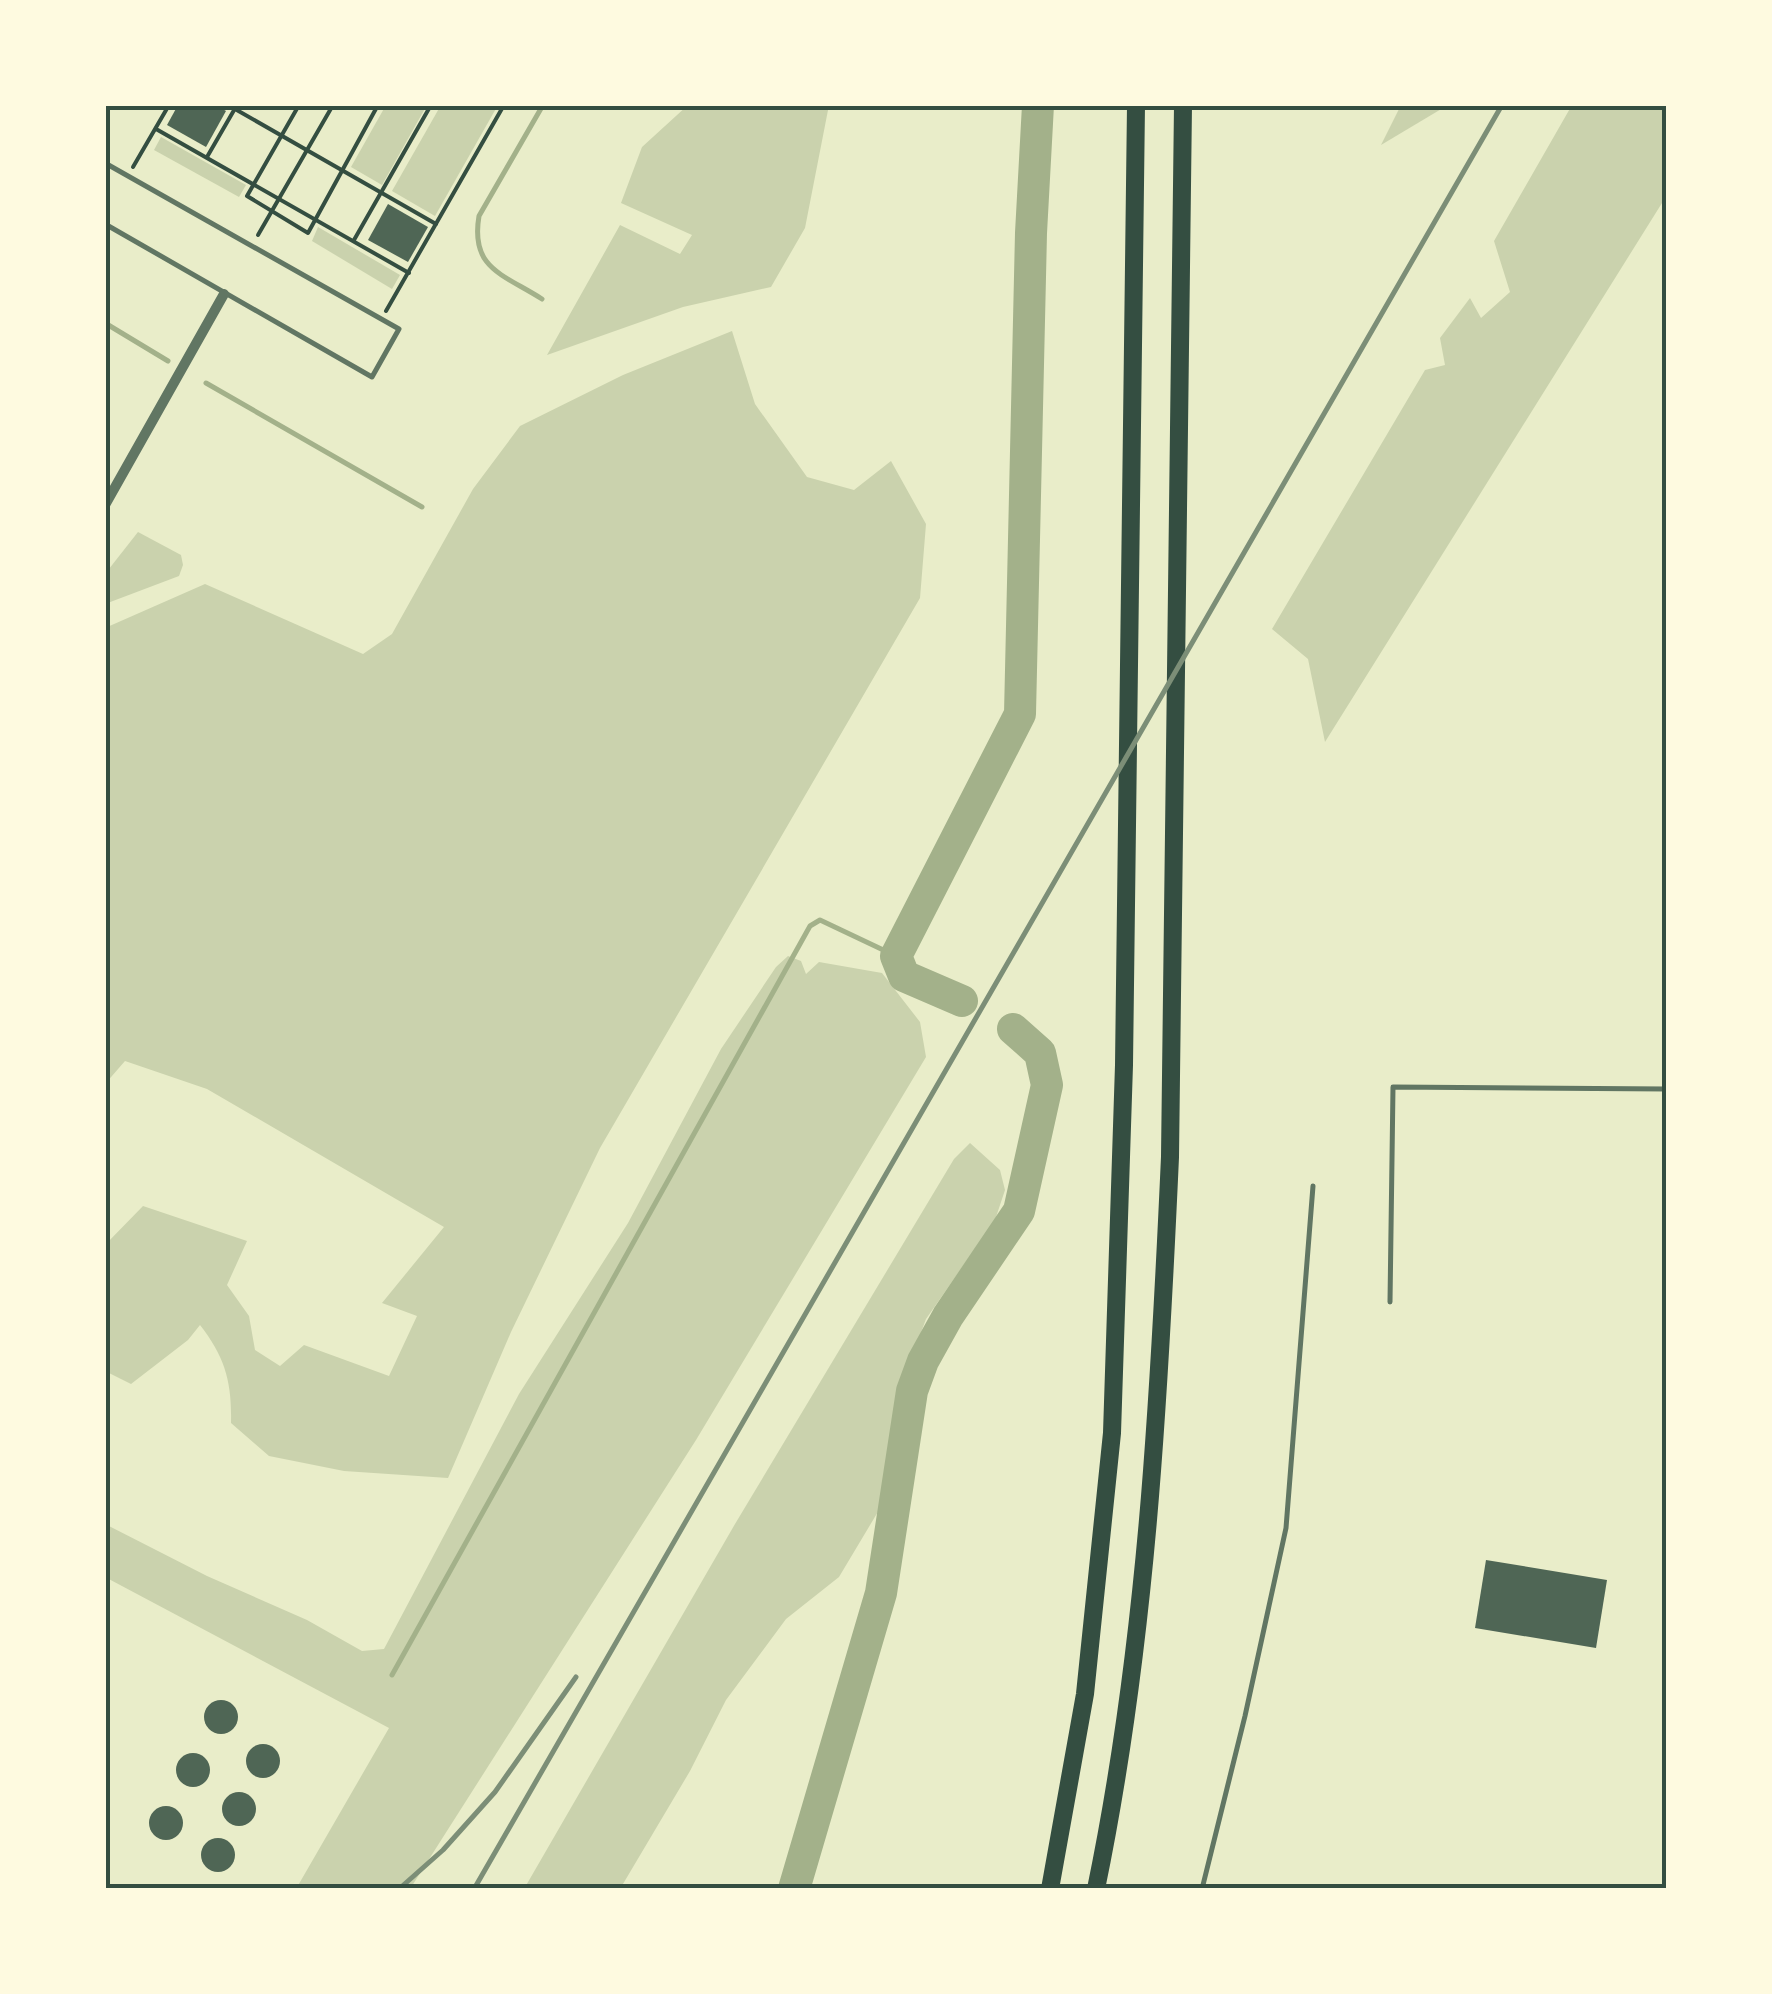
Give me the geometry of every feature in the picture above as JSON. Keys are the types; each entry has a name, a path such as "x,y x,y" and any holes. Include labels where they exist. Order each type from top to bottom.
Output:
{"highway":[{"path":"1050,1889 1084,1694 1112,1433 1124,1065 1136,105"},
{"path":"1096,1889 1129,1698 1147,1548 1165,1273 1183,105"}],"street":[{"path":"105,506 224,294"}],"lane":[{"path":"105,163 399,329 372,377 105,224"},
{"path":"1390,1302 1393,1087 1667,1089"},
{"path":"1202,1889 1286,1528 1313,1186"}],"path":[{"path":"128,175 169,105"},
{"path":"228,105 436,224"},
{"path":"299,105 247,196 308,233 378,105"},
{"path":"251,246 333,105"},
{"path":"353,241 431,105"},
{"path":"381,320 504,105"},
{"path":"206,158 236,107"},
{"path":"156,128 409,273"}],"green space":[{"path":"386,105 427,105 382,185 351,167"},
{"path":"441,105 498,105 435,216 392,191"},
{"path":"688,105 829,105 805,228 771,287 683,307 547,355 620,225 680,254 692,235 621,203 642,147"},
{"path":"1401,105 1448,105 1381,145"},
{"path":"1572,105 1667,105 1667,195 1325,742 1308,659 1272,629 1425,370 1445,365 1440,338 1470,298 1481,318 1510,292 1494,241"},
{"path":"161,137 246,185 239,197 154,150"},
{"path":"318,227 400,275 392,289 312,241"},
{"path":"732,331 755,404 807,477 854,490 891,461 926,524 920,598 600,1148 511,1332 448,1478 344,1471 269,1456 231,1423 225,1371 216,1348 200,1325 188,1340 131,1384 105,1371 105,1245 143,1206 247,1241 227,1285 249,1316 255,1350 280,1366 304,1345 389,1376 417,1316 382,1303 444,1227 207,1089 125,1061 105,1084 105,628 205,584 363,654 392,634 473,489 520,426 623,375"},
{"path":"138,532 181,555 179,576 105,604 105,574"},
{"path":"788,956 801,961 806,974 819,962 882,973 920,1022 926,1057 696,1440 410,1889 296,1889 389,1728 105,1577 105,1524 207,1576 307,1620 362,1651 384,1649 519,1394 628,1223 721,1049 776,967"},
{"path":"970,1143 1000,1170 1005,1190 995,1220 926,1319 907,1370 885,1500 839,1577 786,1619 726,1700 690,1771 620,1889 524,1889 735,1524 954,1159"}],"building":[{"path":"178,105 216,105 226,111 206,147 167,125"},
{"path":"388,204 428,227 408,262 368,240"},
{"path":"1486,1560 1607,1580 1596,1648 1475,1628"},
{"path":"221,1700 233,1705 238,1717 233,1729 221,1734 209,1729 204,1717 209,1705"},
{"path":"263,1744 275,1749 280,1761 275,1773 263,1778 251,1773 246,1761 251,1749"},
{"path":"193,1753 205,1758 210,1770 205,1782 193,1787 181,1782 176,1770 181,1758"},
{"path":"239,1792 251,1797 256,1809 251,1821 239,1826 227,1821 222,1809 227,1797"},
{"path":"166,1806 178,1811 183,1823 178,1835 166,1840 154,1835 149,1823 154,1811"},
{"path":"218,1838 230,1843 235,1855 230,1867 218,1872 206,1867 201,1855 206,1843"}],"waterway":[{"path":"105,107 118,105"},
{"path":"542,299 492,268 480,248 478,234 479,216 543,105"},
{"path":"962,1001 904,976 896,956 1020,714 1031,233 1038,105"},
{"path":"105,323 168,361"},
{"path":"206,383 422,507"},
{"path":"392,1675 810,926 820,920 896,956"},
{"path":"794,1889 881,1593 912,1391 923,1361 948,1316 1019,1211 1047,1085 1040,1053 1013,1029"}],"railway":[{"path":"474,1889 1502,105"},
{"path":"399,1889 443,1850 495,1792 576,1677"}]}
